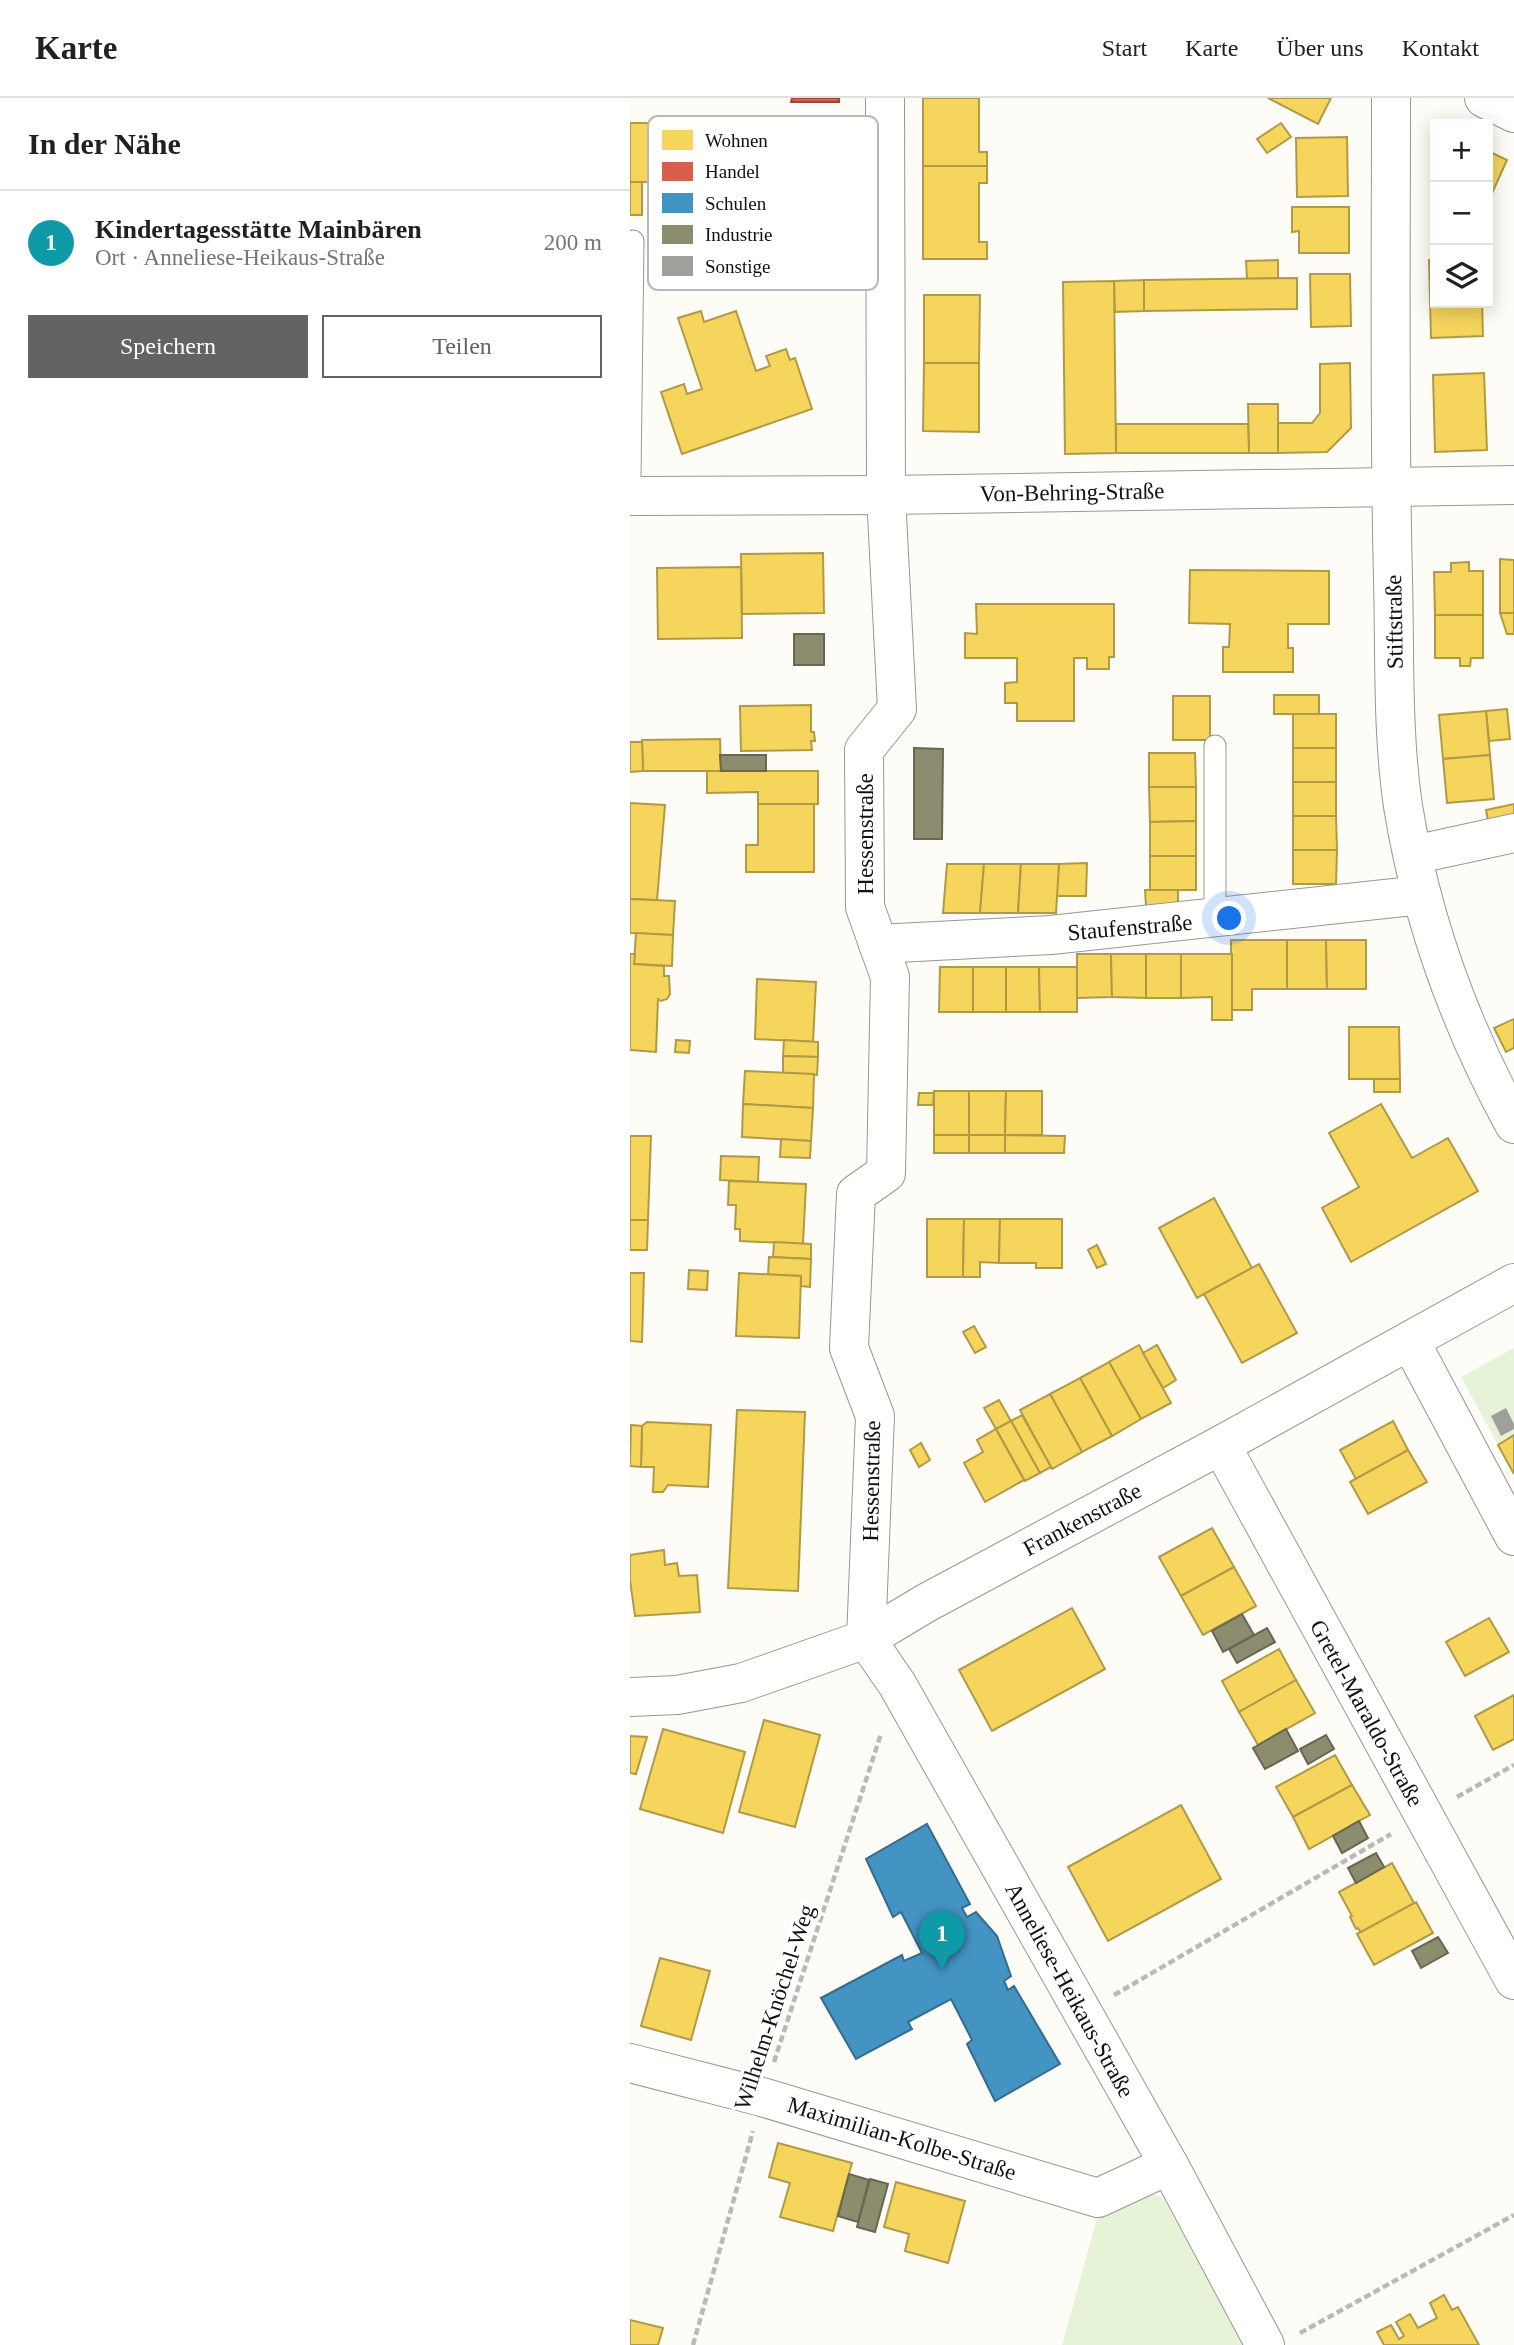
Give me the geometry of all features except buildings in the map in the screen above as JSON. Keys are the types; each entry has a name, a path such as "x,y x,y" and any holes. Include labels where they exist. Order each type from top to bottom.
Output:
{"street":[{"name":"Hessenstraße","path":"866,1639 875,1416 849,1348 856,1194 886,1173 890,977 865,907 864,750 897,709 886,495 885,98"},
{"name":"Stiftstraße","path":"1391,98 1391,487 1399,765 1412,855 1422,895 1463,1019 1514,1124"},
{"path":"1484,98 1514,113"},
{"name":"Von-Behring-Straße","path":"630,496 886,495 1514,485"},
{"path":"1412,855 1514,833"},
{"name":"Staufenstraße","path":"878,944 1051,935 1422,895"},
{"name":"Frankenstraße","path":"630,1697 677,1695 741,1683 866,1639 926,1603 1221,1445 1514,1283"},
{"path":"1409,1341 1514,1536"},
{"name":"Gretel-Maraldo-Straße","path":"1221,1445 1514,1980"},
{"name":"Anneliese-Heikaus-Straße","path":"866,1639 897,1684 1169,2165 1278,2342"},
{"name":"Maximilian-Kolbe-Straße","path":"630,2063 762,2096 1098,2197 1169,2165"}],"lane":[{"path":"630,478 633,241"},
{"path":"1215,746 1215,919"}],"path":[{"name":"Wilhelm-Knöchel-Weg","path":"693,2345 762,2096 897,1684"},
{"path":"1082,2013 1514,1765"},
{"path":"1278,2342 1514,2215"}],"green space":[{"path":"1514,1348 1514,1474 1461,1377"},
{"path":"1140,2190 1163,2198 1245,2345 1062,2345 1098,2215"}],"place":[{"name":"Kindertagesstätte Mainbären","path":"942,1969"}]}
